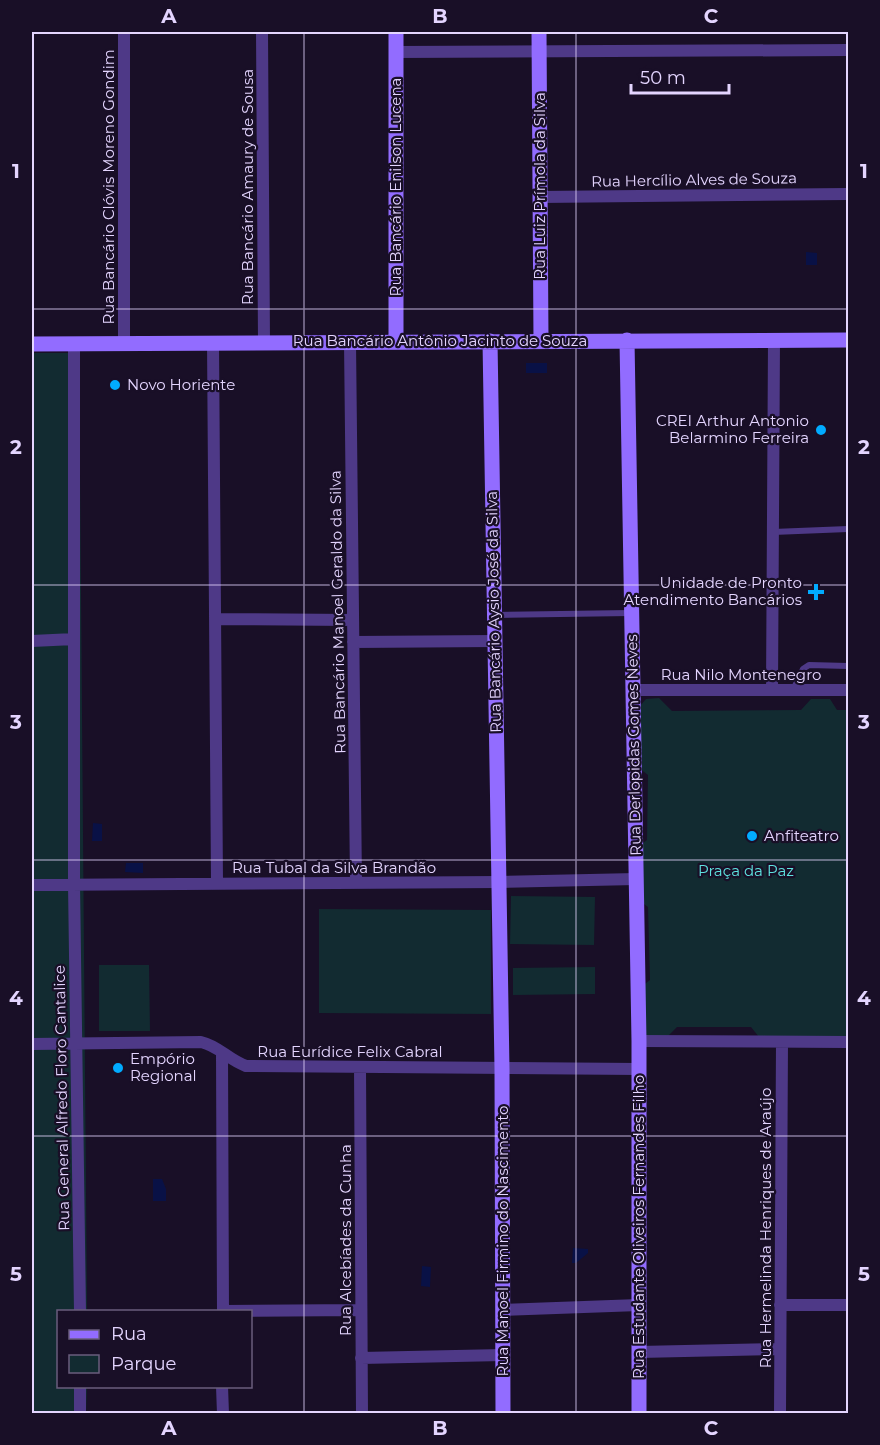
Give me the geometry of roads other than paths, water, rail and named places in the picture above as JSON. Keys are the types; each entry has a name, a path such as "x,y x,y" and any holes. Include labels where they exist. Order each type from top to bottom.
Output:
{"street":[{"name":"Rua Bancário Clóvis Moreno Gondim","path":"124,32 124,343"},
{"name":"Rua Bancário Amaury de Sousa","path":"262,32 264,342"},
{"name":"Rua Bancário Enilson Lucena","path":"396,32 396,342"},
{"name":"Rua Luiz Prímola da Silva","path":"539,32 541,341"},
{"path":"396,52 849,50"},
{"name":"Rua Hercílio Alves de Souza","path":"540,197 849,194"},
{"name":"Rua Derlopidas Gomes Neves","path":"627,340 639,1041"},
{"path":"772,690 774,340"},
{"name":"Rua Bancário Antônio Jacinto de Souza","path":"32,344 849,340"},
{"name":"Rua Bancário Aysio José da Silva","path":"490,341 502,1069"},
{"path":"213,342 217,883"},
{"name":"Rua Bancário Manoel Geraldo da Silva","path":"350,342 356,883"},
{"name":"Rua General Alfredo Floro Cantalice","path":"74,343 74,884 80,1310"},
{"path":"215,620 353,620"},
{"path":"32,641 74,639"},
{"path":"353,642 495,641"},
{"name":"Rua Nilo Montenegro","path":"633,690 849,690"},
{"name":"Rua Tubal da Silva Brandão","path":"32,885 636,879"},
{"path":"639,1041 849,1042"},
{"name":"Rua Estudante Oliveiros Fernandes Filho","path":"639,1041 639,1413"},
{"name":"Rua Eurídice Felix Cabral","path":"32,1044 201,1042 212,1044 232,1061 246,1066 639,1069"},
{"name":"Rua Hermelinda Henriques de Araújo","path":"780,1413 782,1042"},
{"path":"222,1053 223,1310"},
{"name":"Rua Alcebíades da Cunha","path":"360,1066 362,1413"},
{"name":"Rua Manoel Firmino do Nascimento","path":"502,1069 503,1413"},
{"path":"503,1310 639,1305"},
{"path":"780,1305 849,1305"},
{"path":"252,1311 361,1310"},
{"path":"639,1353 779,1349"},
{"path":"362,1358 503,1355"},
{"path":"80,1388 80,1413"},
{"path":"222,1388 223,1413"}],"lane":[{"path":"773,532 849,529"},
{"path":"494,615 632,614"},
{"path":"793,690 803,669 809,665 849,666"}],"place":[{"name":"Novo Horiente","path":"115,385"},
{"name":"CREI Arthur Antonio Belarmino Ferreira","path":"821,430"},
{"name":"Unidade de Pronto Atendimento Bancários","path":"816,592"},
{"name":"Anfiteatro","path":"752,836"},
{"name":"Empório Regional","path":"118,1068"}],"park label":[{"name":"Praça da Paz","path":"746,871"}]}
